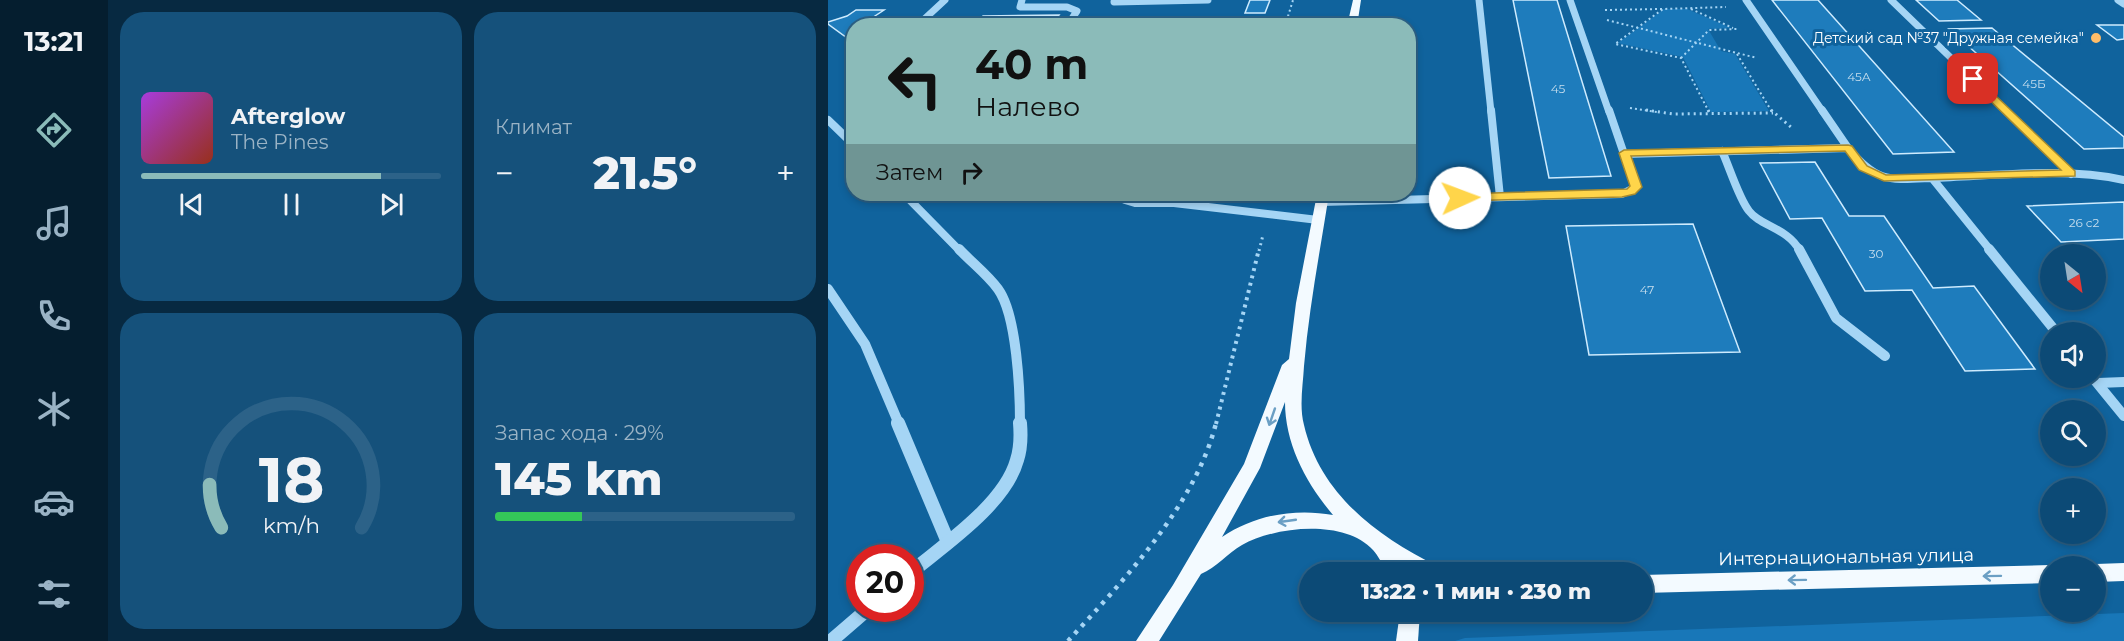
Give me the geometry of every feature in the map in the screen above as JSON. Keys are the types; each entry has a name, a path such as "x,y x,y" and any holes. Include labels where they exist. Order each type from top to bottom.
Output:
{"main road":[{"path":"1354,18 1357,0"},
{"path":"1321,201 1298,342 1293,400 1300,446 1310,469 1323,489 1391,562"},
{"path":"1162,641 1170,611 1228,511 1260,449 1298,342"},
{"path":"1147,641 1180,592 1206,561 1238,537 1274,523 1311,519 1345,525 1410,562"},
{"path":"2106,573 2124,572"},
{"name":"Интернациональная улица","path":"1653,584 2040,574"},
{"path":"1407,641 1409,622"}],"lane":[{"path":"926,18 945,0"},
{"path":"1022,0 1020,7 1025,8 1067,7 1077,11 1072,18"},
{"path":"1114,2 1208,0"},
{"path":"1479,0 1500,197"},
{"path":"1416,197 1622,194 1636,187 1570,0"},
{"path":"1746,0 1848,148 1863,168 1870,173 1884,178 2071,174 2101,175 2124,180"},
{"path":"1891,0 2071,174"},
{"path":"2118,0 2124,4"},
{"path":"828,120 846,137"},
{"path":"1624,153 1848,148"},
{"path":"1722,151 1749,212 1796,243 1836,318 1885,356"},
{"path":"1932,178 2048,322"},
{"path":"911,201 998,289 1013,326 1020,420 1017,461 1005,488 924,562"},
{"path":"1128,201 1174,203 1318,220"},
{"path":"828,289 865,344 948,542"},
{"path":"2106,381 2124,382"},
{"path":"2102,388 2124,416"},
{"path":"831,641 853,622"}],"path":[{"path":"1287,18 1293,0"},
{"path":"1605,10 1731,7"},
{"path":"1681,58 1709,30 1737,29 1688,8"},
{"path":"1663,9 1615,44 1681,58"},
{"path":"1607,20 1757,58"},
{"path":"1737,54 1773,113 1797,132"},
{"path":"1681,58 1710,114"},
{"path":"1622,108 1642,108 1673,114 1773,113"},
{"path":"1068,641 1132,568 1196,479 1210,444 1269,213"}],"shaded area":[{"path":"1664,9 1687,9 1731,28 1708,29 1721,51 1735,54 1769,111 1711,112 1683,57 1618,43"},
{"path":"2124,613 2124,641 1455,641 1465,638 2040,616 2040,622 2106,622 2106,614"}],"building":[{"path":"1250,0 1270,0 1265,13 1245,13"},
{"path":"1513,0 1557,0 1611,176 1549,178"},
{"path":"1772,0 1818,0 1954,152 1893,154"},
{"path":"1916,0 1957,0 1981,20 1939,21"},
{"path":"856,10 884,10 875,16 878,18 846,18 846,37 828,22 847,16"},
{"path":"1059,15 1057,18 981,18 983,16"},
{"path":"2097,25 2124,25 2124,39 2117,40"},
{"path":"1992,28 2124,137 2124,148 2084,149 1949,29"},
{"path":"1815,162 1849,216 1884,216 1933,288 1974,286 2035,369 1965,371 1912,290 1865,291 1822,218 1790,219 1760,163"},
{"path":"2124,202 2124,239 2061,242 2027,206"},
{"path":"1693,224 1740,352 1589,355 1566,226"}],"place":[{"name":"Детский сад №37 \"Дружная семейка\"","path":"2096,38"}],"route":[{"path":"1460,198 1622,194 1636,187 1624,153 1848,148 1863,168 1884,178 2071,174 1973,79"}]}
